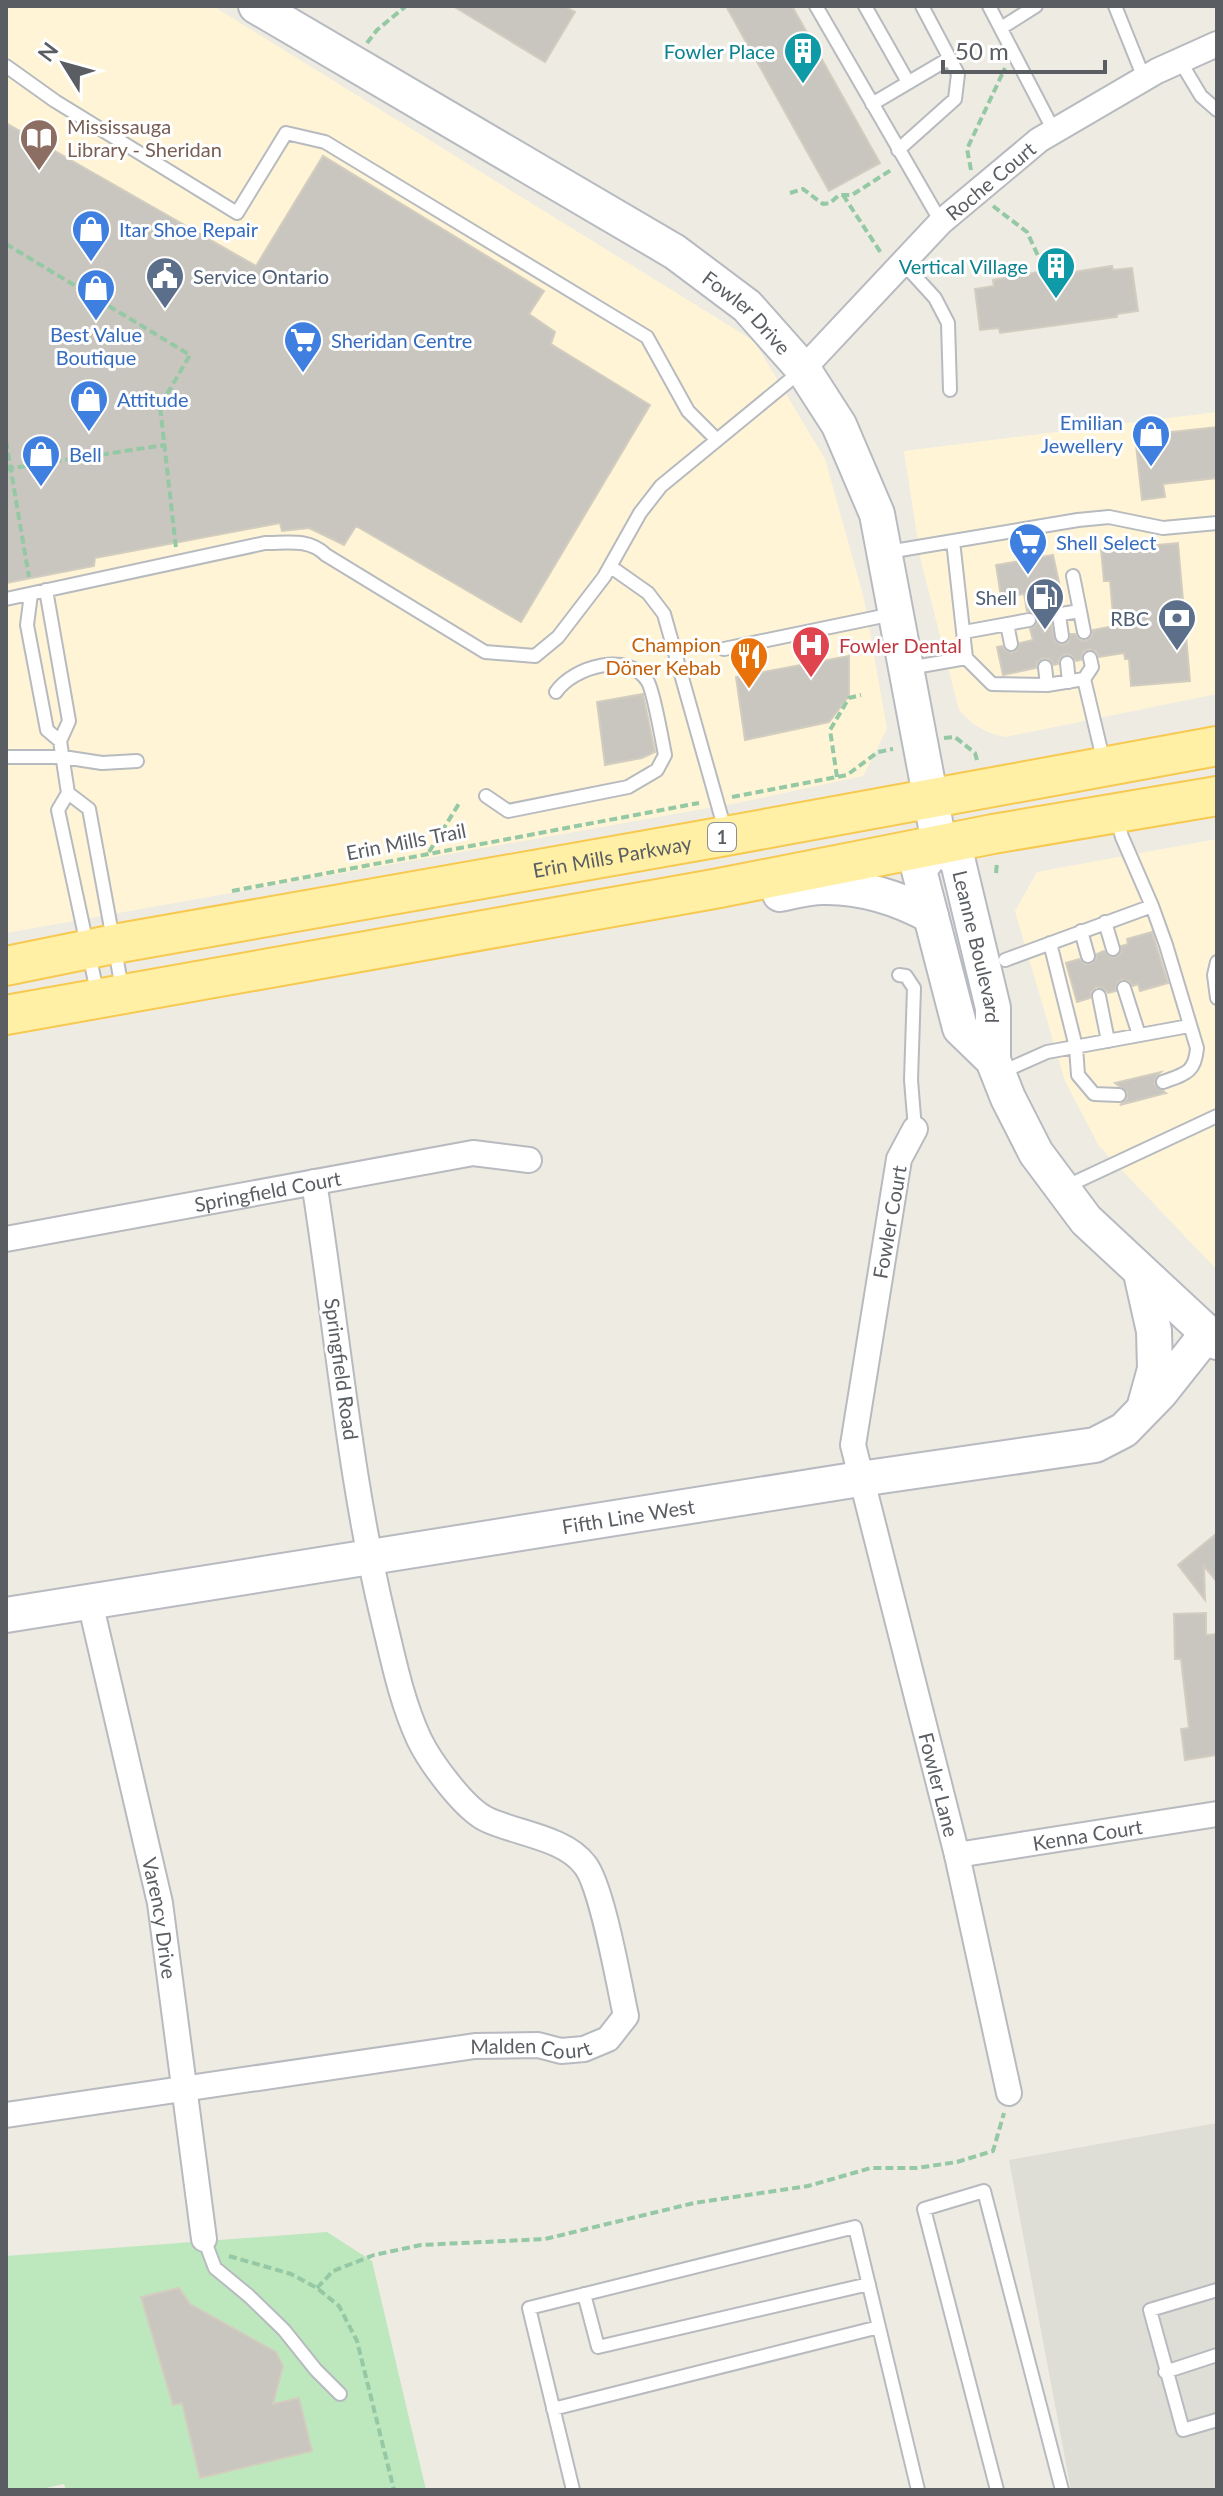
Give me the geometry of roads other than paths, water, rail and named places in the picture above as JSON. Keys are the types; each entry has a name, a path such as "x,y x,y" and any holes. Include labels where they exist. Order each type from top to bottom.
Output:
{"main road":[{"name":"Erin Mills Parkway","path":"6,966 101,946 1217,746"},
{"path":"6,1015 714,889 939,843 1217,796"}],"street":[{"name":"Fowler Drive","path":"256,6 675,252 747,306 803,369 839,425 877,514 939,843"},
{"name":"Roche Court","path":"803,369 941,222 1039,140 1144,78 1217,44"},
{"name":"Leanne Boulevard","path":"996,1067 960,1028 919,870 939,843 958,862 993,1008 996,1067 1036,1153 1086,1220 1212,1338"},
{"path":"714,889 744,900 822,887 845,888 883,895 931,916"},
{"name":"Fowler Court","path":"860,1479 853,1445 899,1159 915,1129"},
{"name":"Springfield Court","path":"6,1239 473,1153 529,1160"},
{"name":"Springfield Road","path":"314,1182 368,1556"},
{"path":"1141,1271 1154,1323 1155,1356 1155,1369 1144,1409"},
{"name":"Fifth Line West","path":"6,1615 860,1479 1095,1445 1124,1430 1212,1338"},
{"name":"Fowler Lane","path":"860,1479 957,1855 1009,2093"},
{"name":"Malden Court","path":"6,2115 475,2046 538,2045 561,2051 584,2049 608,2039 626,2016 597,1890 587,1866 566,1846 484,1819 439,1776 419,1739 401,1693 368,1556"},
{"name":"Varency Drive","path":"90,1602 160,1903 204,2239"},
{"name":"Kenna Court","path":"957,1855 1217,1814"}],"lane":[{"path":"816,6 941,222"},
{"path":"865,6 908,82"},
{"path":"902,156 955,99 958,74 922,6"},
{"path":"989,6 1054,131"},
{"path":"1001,28 1036,6"},
{"path":"1115,6 1144,78"},
{"path":"872,104 950,58"},
{"path":"1180,61 1201,96 1217,110"},
{"path":"6,66 55,101 237,213 286,133 325,142 647,337 688,411 717,440"},
{"path":"898,268 935,298 948,323 950,390"},
{"path":"6,599 265,543 305,543 319,548 485,652 535,656 558,637 611,567 640,513 661,486 803,369"},
{"path":"885,553 1109,517 1163,528 1217,523"},
{"path":"953,541 966,658 992,684 1016,679 1047,685 1084,679 1092,667 1090,658"},
{"path":"611,567 648,593 664,614 726,836"},
{"path":"1073,576 1084,632"},
{"path":"46,590 69,721 60,741 68,793 58,810 84,920 101,946 111,994"},
{"path":"31,594 27,625 47,730 60,741"},
{"path":"1062,636 1057,615 1080,611"},
{"path":"724,649 896,614"},
{"path":"964,632 1029,620"},
{"path":"1007,624 1011,644"},
{"path":"907,669 966,658"},
{"path":"1067,663 1069,682"},
{"path":"486,796 508,811 628,787 657,770 665,755 648,682 633,668 606,665 584,670 561,684 556,692"},
{"path":"1045,667 1047,685"},
{"path":"1084,679 1105,766"},
{"path":"6,757 63,757 102,763 137,761"},
{"path":"68,793 89,809 101,946 111,994"},
{"path":"1115,813 1166,945 1197,1048 1196,1063 1187,1073 1163,1082"},
{"path":"1005,960 1152,906"},
{"path":"1105,922 1113,949"},
{"path":"1081,931 1088,956"},
{"path":"1050,943 1076,1047 1078,1075 1084,1086 1094,1094 1119,1095"},
{"path":"1217,962 1214,975 1217,998"},
{"name":"Fowler Court","path":"899,975 906,976 914,988 911,1080 915,1129"},
{"path":"1124,988 1139,1035"},
{"path":"1099,996 1108,1041"},
{"path":"996,1067 1047,1052 1189,1026"},
{"path":"1062,1189 1217,1116"},
{"path":"997,2490 924,2209 984,2191 1062,2490"},
{"path":"573,2490 529,2308 855,2227 918,2490"},
{"path":"204,2239 215,2268 284,2330 340,2394"},
{"path":"584,2294 598,2347 869,2284"},
{"path":"1217,2290 1150,2310 1183,2430 1217,2420"},
{"path":"553,2409 879,2327"},
{"path":"1165,2372 1217,2355"}],"place":[{"name":"Fowler Place","path":"803,85"},
{"name":"Mississauga Library - Sheridan","path":"39,172"},
{"name":"Itar Shoe Repair","path":"91,263"},
{"name":"Vertical Village","path":"1056,300"},
{"name":"Service Ontario","path":"165,310"},
{"name":"Best Value Boutique","path":"96,322"},
{"name":"Sheridan Centre","path":"303,374"},
{"name":"Attitude","path":"89,433"},
{"name":"Emilian Jewellery","path":"1151,468"},
{"name":"Bell","path":"41,488"},
{"name":"Shell Select","path":"1028,576"},
{"name":"Shell","path":"1045,631"},
{"name":"RBC","path":"1177,652"},
{"name":"Fowler Dental","path":"811,679"},
{"name":"Champion Döner Kebab","path":"749,690"}]}
